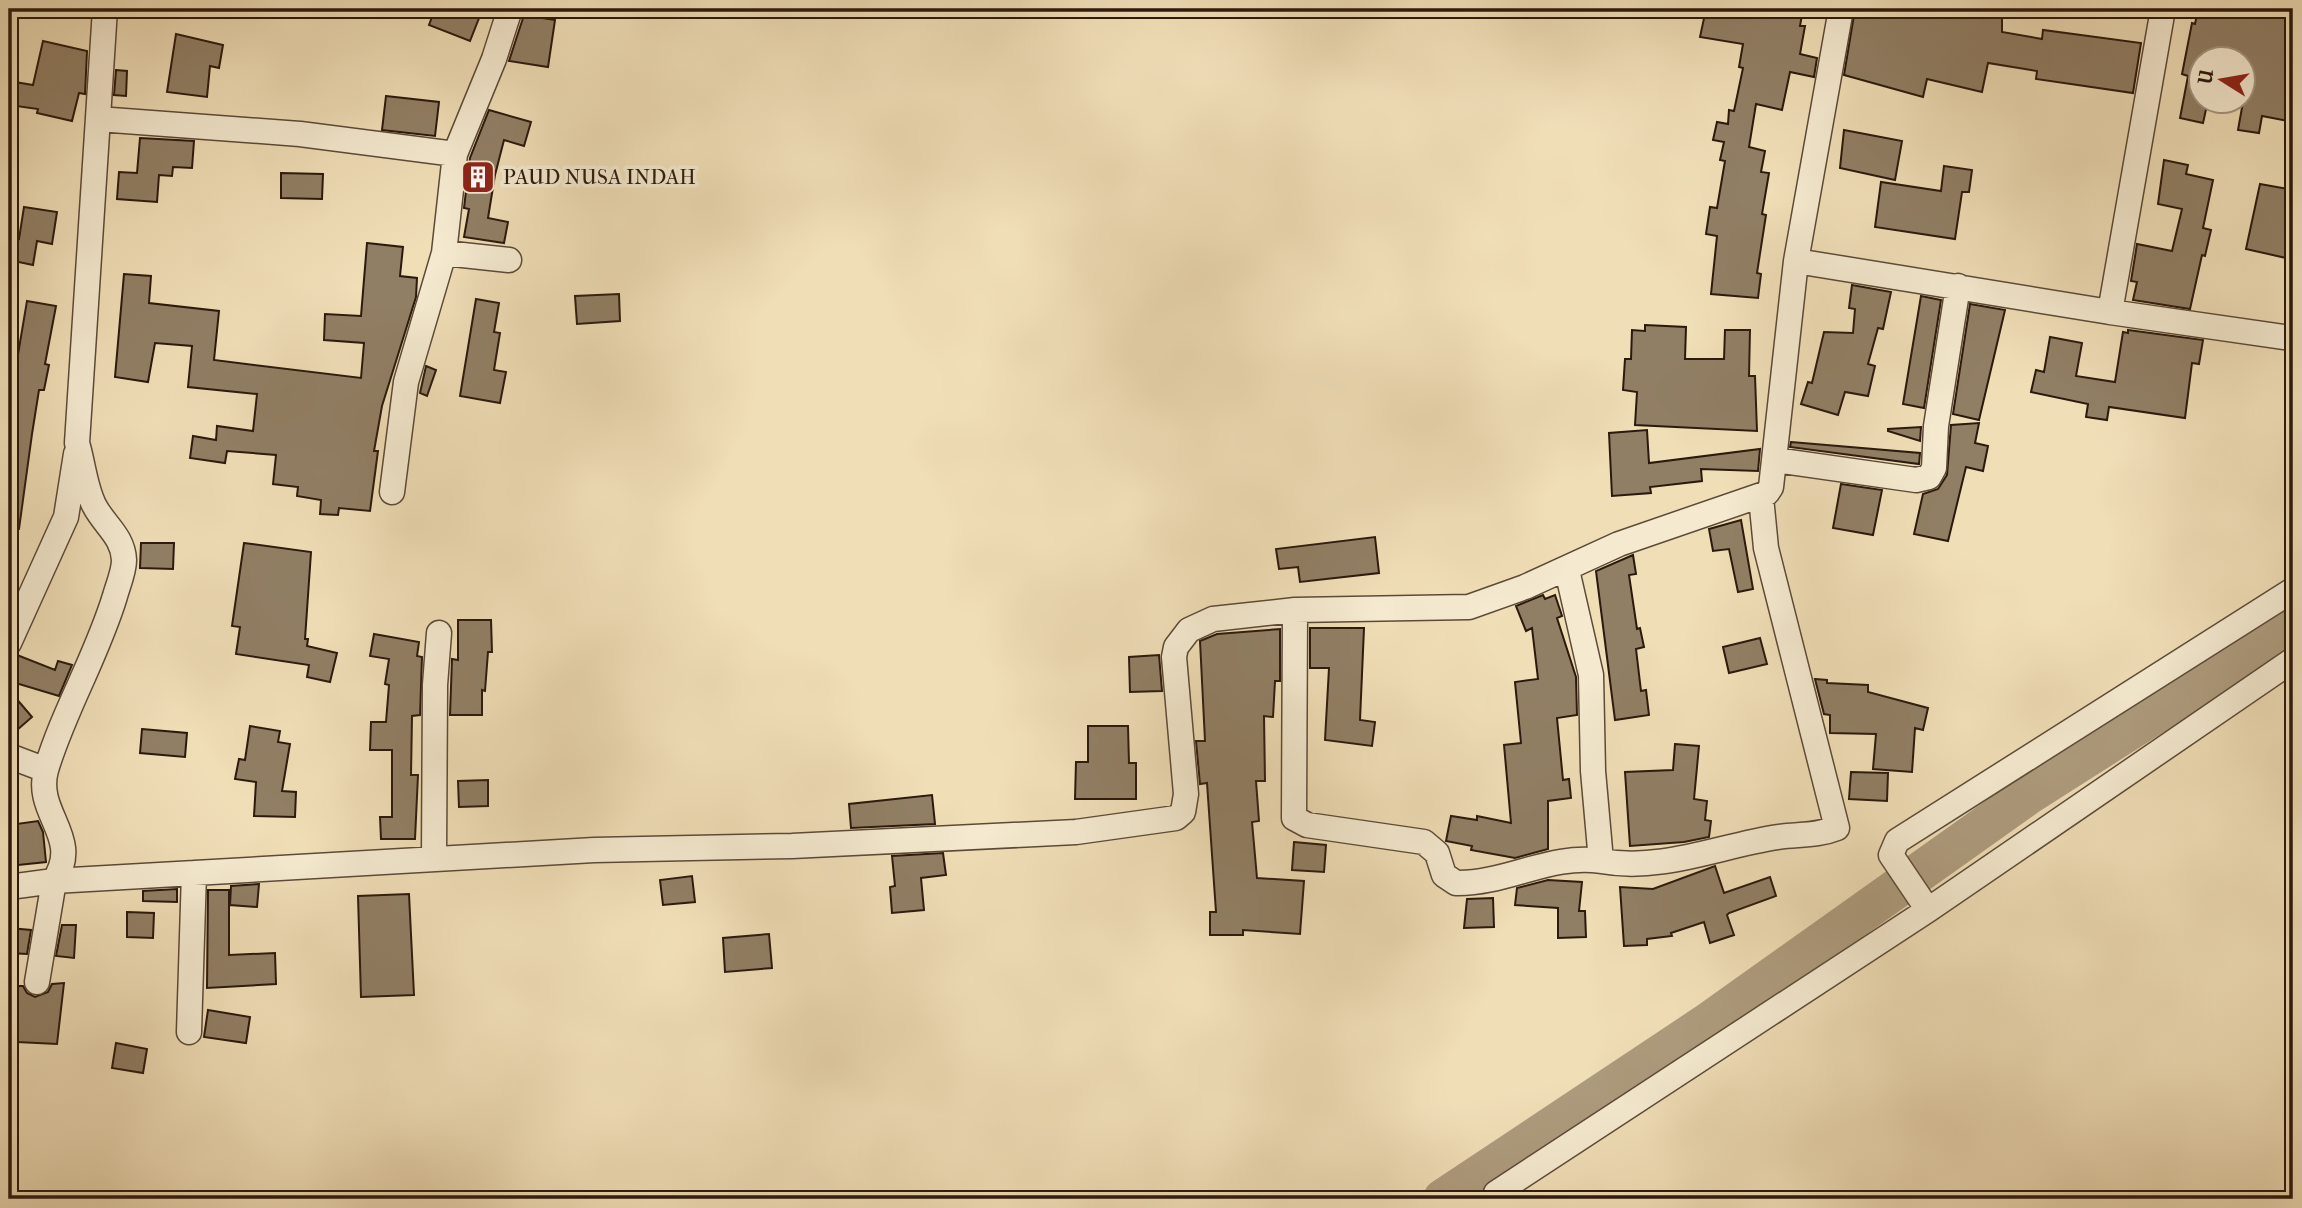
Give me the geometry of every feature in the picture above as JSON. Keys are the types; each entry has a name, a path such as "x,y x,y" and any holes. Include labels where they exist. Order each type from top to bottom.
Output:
{"street":[{"path":"9,643 66,517 77,443 105,9"},
{"path":"392,492 404,392 444,253 454,154 494,59 510,9"},
{"path":"9,887 54,881 434,858 1022,835 1170,821 1183,812 1186,794 1174,657 1182,636 1198,624 1213,619 1296,610 1469,607 1567,570 1619,544 1761,497 1771,487 1796,261 1841,9"},
{"path":"2110,312 2163,9"},
{"path":"98,120 300,134 454,154"},
{"path":"444,253 509,260"},
{"path":"1796,261 2290,338"},
{"path":"1776,460 1916,480 1929,477 1934,468 1936,426 1958,286"},
{"path":"37,982 54,881 62,869 64,848 44,798 46,769 106,627 124,565 119,539 93,502 77,443"},
{"path":"1296,610 1294,818 1307,825 1424,842 1437,853 1444,875 1456,883 1493,879 1573,859 1639,864 1669,861 1781,836 1821,835 1837,828 1766,548 1761,497"},
{"path":"1567,570 1591,676 1593,771 1601,861"},
{"path":"1924,905 1892,855 1896,841 2293,590"},
{"path":"434,858 435,685 439,633"},
{"path":"1496,1193 2293,660"},
{"path":"9,756 46,769"},
{"path":"189,1032 194,873"}],"building":[{"path":"435,9 469,9 481,13 470,41 429,25"},
{"path":"1706,9 1803,9 1800,26 1805,26 1800,54 1817,58 1814,77 1790,72 1782,110 1756,104 1749,147 1765,151 1761,172 1769,173 1762,214 1766,215 1757,273 1761,274 1758,298 1711,294 1717,236 1706,234 1710,207 1717,208 1725,161 1720,160 1724,142 1713,140 1717,122 1728,124 1729,110 1734,111 1743,68 1739,67 1743,44 1700,37"},
{"path":"1855,9 2002,9 2002,32 2042,39 2043,30 2141,43 2133,93 2036,79 2037,71 1988,63 1982,92 1927,79 1923,97 1844,75"},
{"path":"2223,9 2293,9 2293,122 2262,116 2259,133 2238,130 2240,116 2256,116 2256,46 2187,46 2192,23 2195,24 2198,10 2222,16"},
{"path":"524,15 555,20 548,67 509,61"},
{"path":"176,34 223,45 219,68 210,66 207,97 167,92"},
{"path":"43,41 87,51 85,94 79,93 72,121 37,113 38,109 9,105 9,81 33,85"},
{"path":"2186,54 2186,75 2182,74"},
{"path":"116,70 127,71 126,96 114,95"},
{"path":"2186,86 2186,116 2205,116 2203,123 2180,118"},
{"path":"386,96 439,102 435,136 382,130"},
{"path":"489,110 531,122 524,146 504,140 495,175 488,218 508,222 504,243 464,237 469,209 464,208 470,158"},
{"path":"1844,130 1902,141 1895,180 1840,168"},
{"path":"140,138 194,141 192,168 173,167 172,176 159,175 157,202 117,199 119,172 137,173"},
{"path":"2164,160 2188,165 2186,174 2213,180 2203,228 2211,230 2205,256 2202,255 2190,309 2133,300 2137,282 2131,281 2137,244 2172,251 2182,209 2158,204"},
{"path":"1944,166 1972,170 1969,192 1962,192 1955,239 1875,227 1881,182 1941,191"},
{"path":"281,173 323,174 322,199 281,198"},
{"path":"2260,184 2293,190 2293,224 2286,258 2246,249"},
{"path":"24,207 57,212 52,244 37,241 33,265 9,260 11,237 19,239"},
{"path":"367,243 403,247 400,276 417,278 416,297 382,406 374,451 378,451 370,511 339,508 338,515 320,514 321,500 297,496 298,487 273,484 276,455 227,451 225,463 190,458 193,436 216,440 217,426 253,431 257,394 188,387 192,346 155,343 148,382 115,377 124,274 151,276 149,303 219,311 214,360 361,378 364,343 324,340 325,314 361,316"},
{"path":"1852,285 1891,292 1883,329 1878,328 1868,364 1875,366 1868,396 1845,392 1838,415 1801,404 1808,382 1812,383 1824,332 1853,333 1855,309 1849,308"},
{"path":"619,294 620,321 577,324 575,296"},
{"path":"1921,296 1941,300 1924,408 1903,404"},
{"path":"476,299 499,303 494,332 500,333 494,370 506,372 500,403 460,396"},
{"path":"27,301 56,306 45,364 49,365 44,390 39,390 19,529 9,528 9,389 12,390"},
{"path":"1970,304 2005,310 1979,420 1953,414"},
{"path":"1645,325 1686,327 1685,359 1724,359 1725,330 1750,330 1749,376 1755,376 1757,431 1635,425 1637,392 1623,390 1625,359 1631,359 1632,330 1645,331"},
{"path":"2128,330 2203,340 2199,364 2192,363 2185,418 2109,407 2107,420 2086,417 2088,404 2031,392 2036,370 2044,372 2050,337 2082,343 2076,376 2115,382 2123,332 2128,333"},
{"path":"426,366 436,370 427,396 420,393"},
{"path":"1979,423 1975,443 1988,446 1983,471 1966,467 1948,541 1914,534 1923,494 1938,489 1947,475 1951,425"},
{"path":"1921,427 1920,441 1888,431 1888,429"},
{"path":"1647,430 1649,463 1760,449 1758,471 1701,469 1702,481 1650,487 1651,493 1612,496 1609,433"},
{"path":"1791,442 1920,453 1919,464 1790,447"},
{"path":"1841,484 1882,490 1873,535 1833,528"},
{"path":"1741,520 1753,589 1738,592 1729,549 1713,551 1709,529"},
{"path":"1375,537 1379,573 1300,582 1298,567 1279,569 1276,549"},
{"path":"141,543 174,543 173,569 140,568"},
{"path":"244,543 311,552 305,639 308,639 307,646 337,653 330,682 307,677 309,665 236,654 240,627 232,626"},
{"path":"1633,555 1636,574 1629,575 1637,629 1640,628 1644,647 1636,649 1641,691 1646,690 1649,715 1615,720 1596,571"},
{"path":"1543,595 1545,599 1555,595 1562,616 1557,618 1576,677 1577,715 1557,718 1563,780 1569,779 1571,798 1548,801 1548,849 1515,858 1471,850 1472,846 1446,841 1451,816 1477,820 1477,816 1511,823 1504,745 1521,743 1515,682 1538,679 1532,628 1526,631 1516,606"},
{"path":"458,620 491,620 492,652 488,652 485,691 482,690 482,715 450,715 452,659 458,660"},
{"path":"1310,628 1364,628 1360,720 1375,722 1372,746 1325,740 1329,668 1310,668"},
{"path":"1280,629 1280,681 1275,681 1273,717 1264,716 1265,781 1256,781 1259,821 1252,822 1257,878 1304,881 1300,934 1243,930 1243,935 1210,935 1210,912 1216,912 1207,783 1200,784 1196,741 1205,741 1200,641 1217,634"},
{"path":"374,634 419,642 417,656 422,657 420,715 412,716 411,775 418,775 415,839 381,839 380,817 392,817 392,750 370,750 371,722 386,722 389,685 385,684 389,659 370,656"},
{"path":"1760,638 1767,664 1729,673 1723,647"},
{"path":"17,655 55,670 58,661 72,665 59,696 9,681 9,668 13,657"},
{"path":"1159,655 1162,691 1130,692 1129,657"},
{"path":"1815,679 1827,680 1827,683 1868,685 1868,692 1928,708 1923,730 1915,728 1912,772 1873,769 1876,734 1830,733 1830,715 1824,714"},
{"path":"9,690 32,717 9,737"},
{"path":"250,726 280,731 278,742 290,744 282,791 296,792 295,817 254,816 256,782 235,779 239,759 245,760"},
{"path":"1088,726 1128,726 1129,763 1136,763 1136,799 1075,799 1076,762 1088,762"},
{"path":"142,729 187,733 185,757 140,753"},
{"path":"1675,744 1699,746 1694,799 1707,801 1705,820 1711,821 1709,837 1684,842 1630,846 1625,772 1673,770"},
{"path":"1851,772 1888,773 1887,801 1849,799"},
{"path":"488,780 488,806 459,807 458,781"},
{"path":"932,795 935,824 851,828 849,804"},
{"path":"38,821 43,832 46,862 9,866 9,825"},
{"path":"1294,842 1326,845 1324,872 1292,870"},
{"path":"943,853 946,875 921,878 924,910 892,913 890,887 895,886 892,856"},
{"path":"1715,866 1724,893 1770,877 1776,896 1729,913 1727,915 1734,935 1710,943 1704,922 1671,933 1672,936 1647,939 1647,945 1624,946 1620,887 1653,889"},
{"path":"692,876 695,902 663,905 660,880"},
{"path":"1548,880 1582,882 1579,911 1585,911 1586,937 1558,938 1558,908 1515,905 1517,888"},
{"path":"259,884 257,907 230,905 231,886"},
{"path":"177,889 177,902 143,901 143,891"},
{"path":"208,890 229,890 229,955 275,953 276,984 207,988"},
{"path":"409,894 414,995 361,997 358,896"},
{"path":"1493,898 1494,927 1464,928 1467,899"},
{"path":"127,912 154,913 153,938 127,937"},
{"path":"62,925 76,925 74,958 56,956"},
{"path":"9,928 31,930 27,954 9,953"},
{"path":"769,934 772,968 725,972 723,938"},
{"path":"64,983 57,1044 17,1042 18,1025 9,1026 9,986 23,986 27,993 35,997 48,992 52,984"},
{"path":"208,1010 250,1017 246,1043 204,1037"},
{"path":"116,1043 147,1049 143,1073 112,1068"}],"waterway":[{"path":"1443,1199 1706,1024 2028,795 2293,626"}],"place":[{"name":"PAUD NUSA INDAH","path":"478,177"}]}
